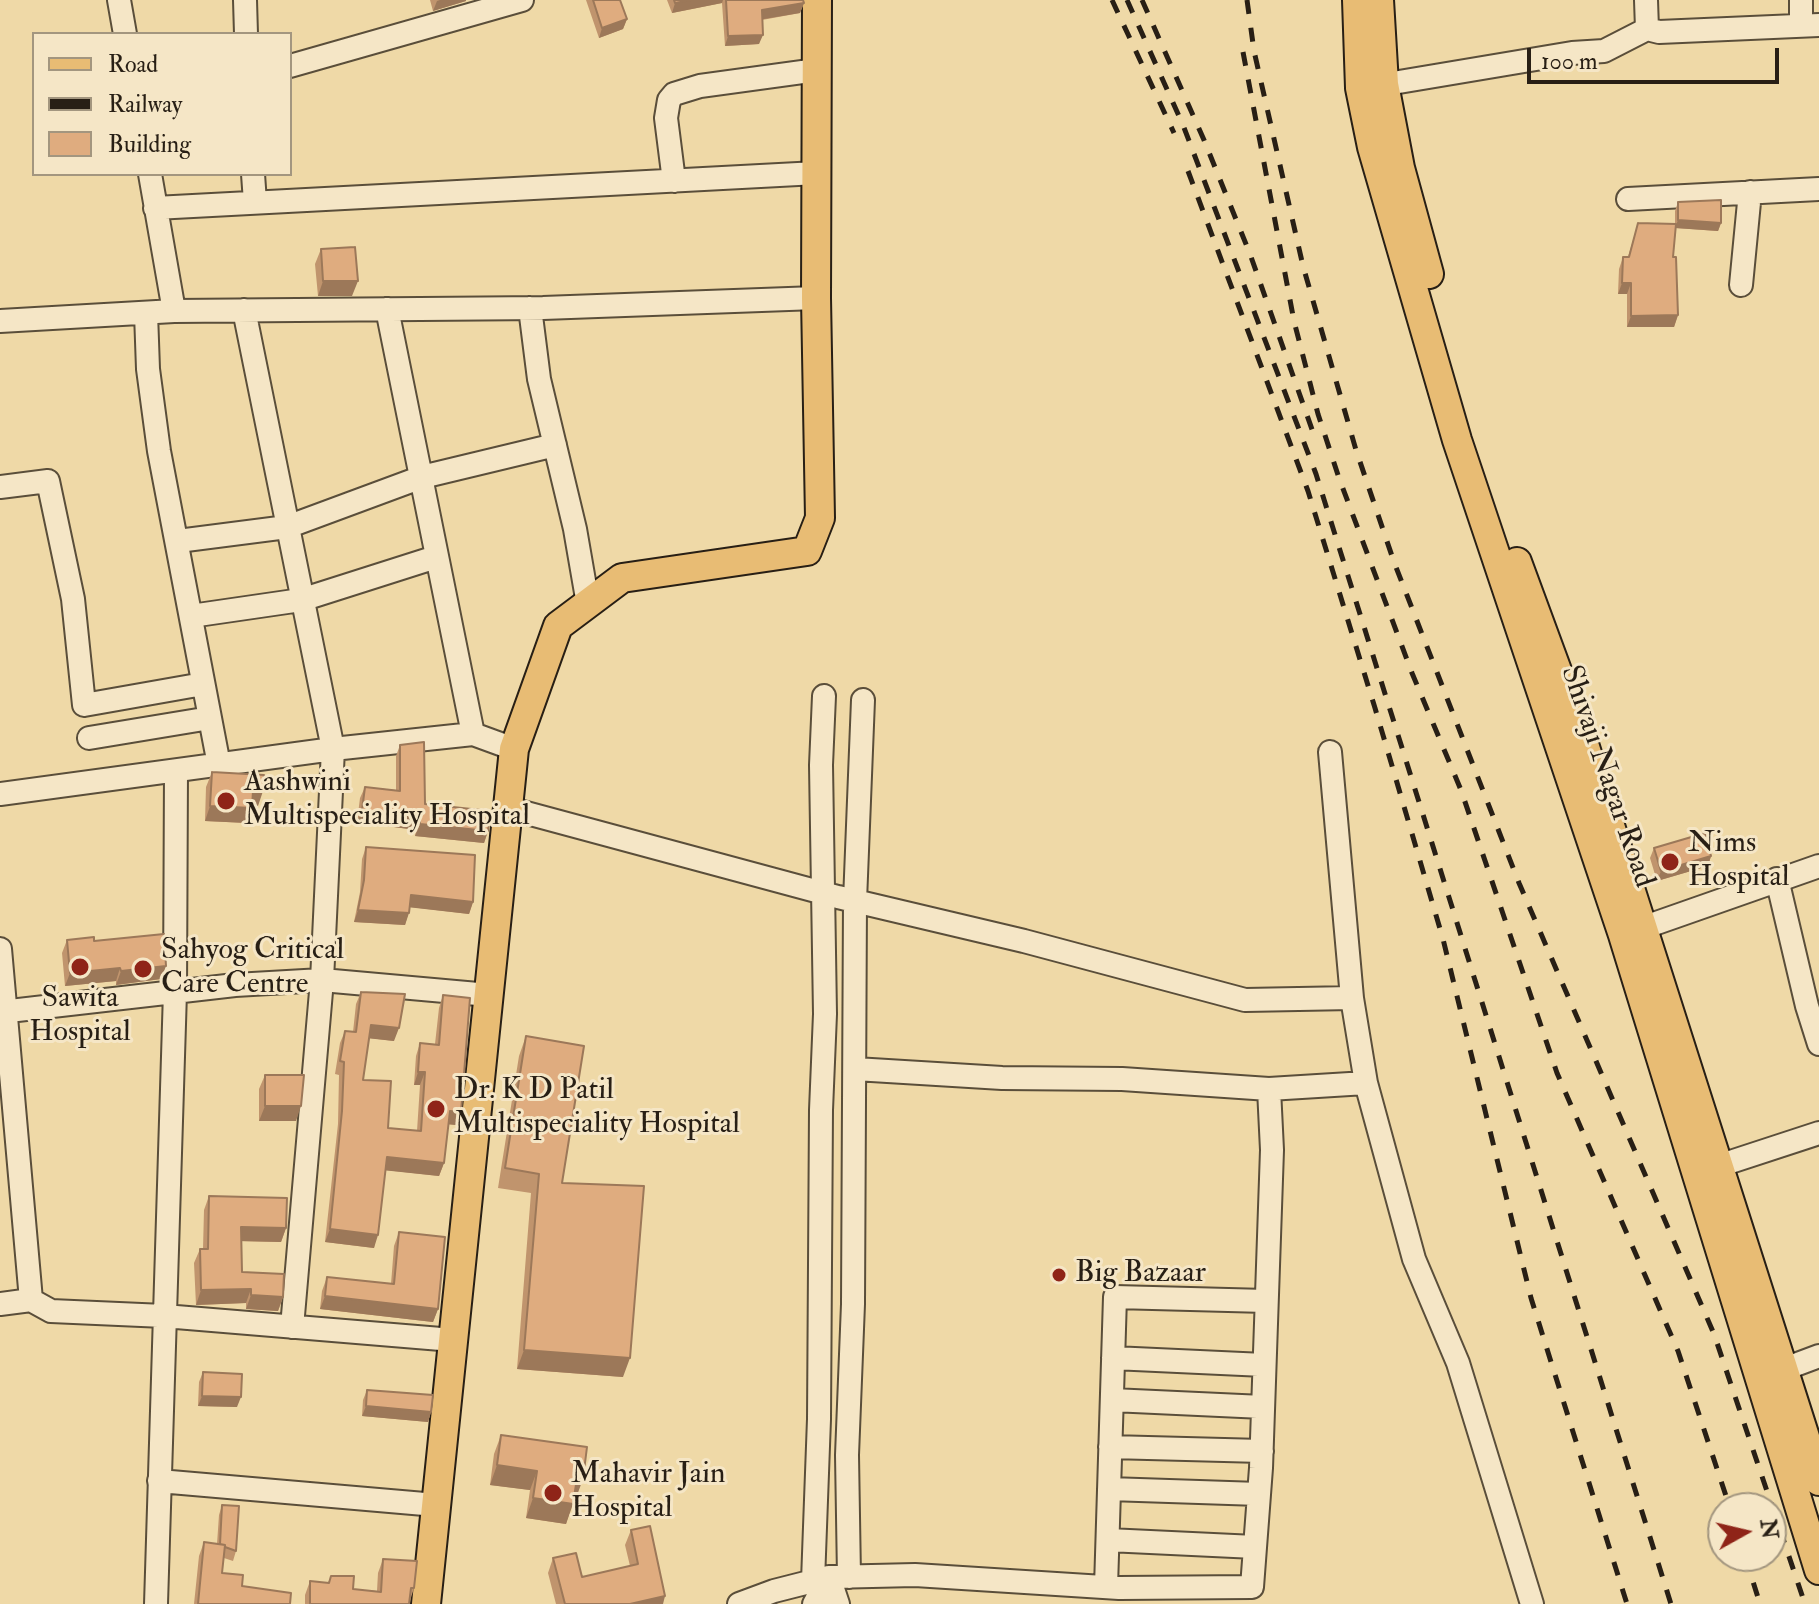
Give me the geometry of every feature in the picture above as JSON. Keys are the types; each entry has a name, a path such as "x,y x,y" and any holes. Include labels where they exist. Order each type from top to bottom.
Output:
{"main road":[{"path":"426,1604 514,749 558,626 622,578 807,551 820,518 816,298 817,0"},
{"name":"Shivaji Nagar Road","path":"1357,0 1372,86"},
{"name":"Shivaji Nagar Road","path":"1379,0 1372,86 1372,147 1457,440 1633,931 1771,1374 1819,1570"},
{"name":"Shivaji Nagar Road","path":"1771,1374 1819,1481"}],"street":[{"path":"119,0 125,32"},
{"path":"245,0 246,32"},
{"path":"292,65 522,0"},
{"path":"1646,0 1647,29"},
{"path":"1372,86 1572,53 1604,51 1647,29 1659,32 1810,25 1801,0"},
{"path":"674,181 666,118 669,100 674,94 700,86 817,70"},
{"path":"155,208 817,173"},
{"path":"150,176 174,311"},
{"path":"253,176 255,202"},
{"path":"1628,199 1819,189"},
{"path":"1741,285 1750,192"},
{"path":"0,321 174,311 530,308 816,298"},
{"path":"530,308 539,379 575,529 588,604"},
{"path":"387,309 473,734"},
{"path":"244,310 333,749 322,980 292,1327"},
{"path":"146,313 148,369 159,451 219,765"},
{"path":"178,541 287,527 422,477 555,445"},
{"path":"0,487 48,481 73,599 84,705 203,684"},
{"path":"191,616 301,600 436,557"},
{"path":"824,696 821,765 825,893 820,1328 826,1585 838,1604"},
{"path":"826,1585 847,1455 853,1304 855,901 863,700"},
{"path":"89,738 210,718"},
{"path":"0,794 333,749 473,734 514,749"},
{"path":"1330,752 1352,998 1366,1083 1414,1259 1458,1363 1532,1604"},
{"path":"156,1604 175,992 176,771"},
{"path":"508,808 855,901 1024,941 1245,1000 1352,998"},
{"path":"1633,931 1819,866"},
{"path":"1777,879 1813,1005 1819,1044"},
{"path":"0,949 3,1011 31,1300"},
{"path":"3,1011 235,985 322,980 489,995"},
{"path":"855,1069 1002,1078 1122,1079 1269,1089 1366,1083"},
{"path":"739,1604 774,1591 915,1575 1252,1596 1262,1451 1272,1150 1269,1089"},
{"path":"1707,1169 1819,1133"},
{"path":"1106,1587 1115,1297 1266,1301"},
{"path":"0,1304 31,1300 51,1311 164,1316 453,1340"},
{"path":"1771,1374 1819,1356"},
{"path":"1113,1358 1264,1365"},
{"path":"1112,1400 1263,1407"},
{"path":"1110,1447 1262,1451"},
{"path":"159,1481 436,1505"},
{"path":"1109,1489 1259,1494"},
{"path":"1108,1540 1255,1547"}],"building":[{"path":"593,0 620,0 627,19 602,28"},
{"path":"726,0 803,0 804,3 762,10 763,35 728,36"},
{"path":"1721,200 1721,223 1678,220 1678,202"},
{"path":"1638,223 1676,224 1673,257 1676,257 1678,315 1631,316 1631,283 1622,283 1623,257 1629,257"},
{"path":"355,247 358,281 323,281 321,249"},
{"path":"424,742 425,804 490,811 488,831 420,824 420,818 362,810 365,787 400,791 400,745"},
{"path":"212,772 264,775 263,791 253,791 252,808 210,806"},
{"path":"1705,833 1711,856 1661,871 1654,848"},
{"path":"366,847 475,855 473,902 411,895 409,913 358,910"},
{"path":"164,934 166,966 70,973 67,940 94,937 94,941"},
{"path":"361,992 405,994 399,1028 371,1025 363,1080 391,1081 388,1128 421,1131 425,1072 418,1072 420,1043 439,1045 443,995 470,998 461,1112 450,1111 444,1163 387,1157 378,1235 330,1229 342,1111 344,1062 340,1061 345,1031 356,1032"},
{"path":"526,1036 584,1046 562,1183 644,1186 630,1358 524,1350 539,1174 505,1168"},
{"path":"265,1075 304,1075 301,1106 265,1106"},
{"path":"209,1196 287,1198 286,1228 241,1227 242,1272 284,1274 283,1297 251,1295 251,1289 201,1290 200,1249 208,1249"},
{"path":"399,1232 445,1237 438,1309 325,1296 327,1277 394,1284"},
{"path":"203,1372 242,1374 241,1397 202,1396"},
{"path":"367,1390 433,1395 431,1412 366,1406"},
{"path":"501,1435 587,1447 583,1479 577,1478 573,1504 533,1498 537,1471 497,1465"},
{"path":"222,1505 239,1506 236,1551 220,1544"},
{"path":"650,1526 665,1596 630,1604 565,1604 553,1558 576,1553 582,1577 638,1564 631,1530"},
{"path":"204,1542 225,1545 222,1573 243,1575 242,1586 291,1593 290,1604 198,1604"},
{"path":"383,1559 417,1561 409,1604 310,1604 310,1581 329,1583 331,1576 354,1576 353,1589 381,1592"}],"railway":[{"path":"1112,0 1174,133"},
{"path":"1127,0 1183,125 1316,474 1671,1604"},
{"path":"1142,0 1250,254 1314,435"},
{"path":"1247,0 1254,51 1303,266 1356,450 1394,562 1519,883 1714,1334 1805,1604"},
{"path":"1243,52 1294,321 1318,414 1339,478 1412,673 1461,790 1557,1073 1678,1351 1725,1492"},
{"path":"1188,171 1308,491 1375,708 1443,939 1531,1298 1627,1604"},
{"path":"1750,1572 1760,1604"}],"place":[{"name":"Aashwini Multispeciality Hospital","path":"226,801"},
{"name":"Nims Hospital","path":"1670,862"},
{"name":"Sawita Hospital","path":"80,967"},
{"name":"Sahyog Critical Care Centre","path":"143,969"},
{"name":"Dr. K D Patil Multispeciality Hospital","path":"436,1109"},
{"name":"Big Bazaar","path":"1059,1275"},
{"name":"Mahavir Jain Hospital","path":"553,1493"}]}
